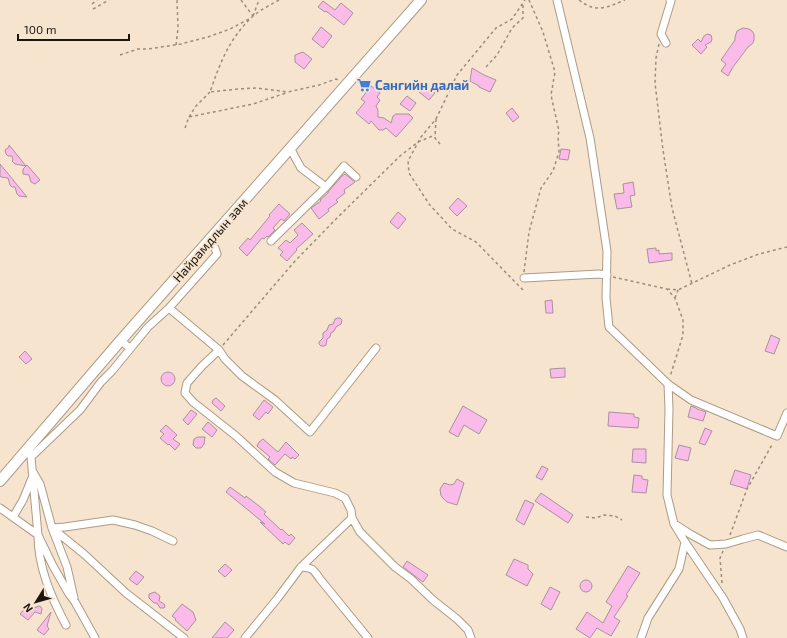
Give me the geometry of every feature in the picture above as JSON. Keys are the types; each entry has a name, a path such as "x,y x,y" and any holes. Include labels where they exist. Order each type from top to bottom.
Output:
{"main road":[{"name":"Найрамдлын зам","path":"0,481 30,453 121,340 421,0"}],"street":[{"path":"557,0 590,138 608,251 606,298 609,327 668,384 692,400 777,436 787,413"},
{"path":"666,43 661,34 671,1 670,0"},
{"path":"290,148 301,168 326,187"},
{"path":"271,241 326,187 344,166 356,177"},
{"path":"66,625 54,603 38,550 33,474 30,453 80,410 101,382 112,371 148,327 168,308 217,254 215,248 208,241"},
{"path":"524,278 599,274 607,275"},
{"path":"168,308 219,350 225,359 242,376 275,400 310,432 376,348"},
{"path":"121,340 130,349"},
{"path":"219,350 187,383 185,393 193,402 236,436 275,472 294,483 335,493 345,498 351,510 352,518 360,532 396,567 457,619 468,630 471,638"},
{"path":"668,384 669,409 667,495 674,524 723,598 740,629 743,638"},
{"path":"13,517 23,500 33,474"},
{"path":"33,474 40,484 52,528 67,567 75,602"},
{"path":"0,508 38,535 53,566 95,638"},
{"path":"245,638 301,567 352,518"},
{"path":"52,528 65,528 113,520 135,524 173,541"},
{"path":"674,524 710,545 726,544 758,535 787,547"},
{"path":"52,528 84,554 126,593 184,638"},
{"path":"641,638 648,618 679,569 685,542"},
{"path":"301,567 313,569 368,638"}],"path":[{"path":"92,4 97,0"},
{"path":"93,9 109,0"},
{"path":"176,45 178,28 177,0"},
{"path":"241,0 253,16"},
{"path":"185,128 189,117 196,106 210,92 220,64 233,39 253,16 258,0"},
{"path":"253,16 279,0"},
{"path":"523,290 476,242 452,229 429,204 409,173 408,161 418,142 436,119 457,75 496,28 512,19 525,0"},
{"path":"524,278 529,232 541,188 552,171 559,152 559,131 551,95 555,72 543,32 529,0"},
{"path":"579,0 584,4 596,8 605,8 625,0"},
{"path":"486,67 497,55 512,28 523,18 523,4"},
{"path":"120,55 138,49 176,45 208,37 251,19"},
{"path":"661,34 656,58 655,83 663,150 672,208 692,284"},
{"path":"189,117 253,104 288,92 319,85 336,79 347,84"},
{"path":"210,92 256,88 288,92"},
{"path":"436,119 435,138 440,144"},
{"path":"219,350 295,261 400,156 418,142 435,135"},
{"path":"607,275 667,289 678,290 730,265 759,254 787,247"},
{"path":"667,289 675,298 683,320 683,335 668,384"},
{"path":"675,298 678,290"},
{"path":"722,585 720,558 747,489 777,436"},
{"path":"586,517 596,518 604,515 615,516 622,520"}],"building":[{"path":"323,1 335,10 341,3 353,13 344,25 326,11 325,12 318,7"},
{"path":"321,27 332,36 323,48 312,39"},
{"path":"743,28 752,31 754,34 754,40 733,67 728,76 721,71 726,64 721,60 735,40 737,31"},
{"path":"707,34 711,35 712,39 711,42 705,45 707,47 701,54 692,45 698,39 701,42"},
{"path":"303,52 312,59 304,69 295,62 295,55"},
{"path":"472,68 496,80 490,92 470,81"},
{"path":"426,84 435,93 429,100 419,92"},
{"path":"371,86 380,93 377,97 380,100 376,106 378,110 378,117 384,118 391,123 393,116 396,114 409,114 413,118 396,137 386,128 379,130 371,121 369,124 356,113 365,102 361,99"},
{"path":"407,96 416,103 410,111 400,104"},
{"path":"512,108 519,117 513,122 506,113"},
{"path":"9,145 26,166 15,164 12,161 12,156 8,156 6,154 5,150 9,147"},
{"path":"561,149 570,150 568,160 559,159"},
{"path":"0,164 27,197 19,196 15,187 10,185 8,178 0,176"},
{"path":"27,165 40,180 35,184 31,182 29,175 23,174 23,169"},
{"path":"345,174 355,182 344,190 345,193 336,200 338,202 328,209 329,211 319,219 311,208 321,201 320,200"},
{"path":"633,182 635,195 630,196 632,207 617,209 614,194 624,193 623,184"},
{"path":"458,198 467,206 457,216 449,208"},
{"path":"279,204 290,214 284,221 281,219 273,228 275,230 268,237 267,236 264,239 262,238 247,256 239,248 248,238 250,240"},
{"path":"398,212 406,219 398,229 390,222"},
{"path":"302,223 313,234 296,249 297,250 287,261 280,255 283,252 278,248 286,240 290,243 298,235 294,230"},
{"path":"656,248 656,251 659,250 659,254 672,253 672,260 649,263 647,249"},
{"path":"552,300 553,313 546,313 545,301"},
{"path":"338,318 342,320 341,324 331,333 330,337 327,339 326,345 321,346 319,342 323,338 323,333 327,330 329,325 333,324 335,319"},
{"path":"771,335 780,339 774,354 765,351"},
{"path":"25,351 32,359 26,364 19,357"},
{"path":"565,368 565,377 551,378 550,369"},
{"path":"165,372 171,372 175,376 175,382 171,386 165,386 161,382 161,376"},
{"path":"216,398 225,406 221,411 212,403"},
{"path":"264,400 273,407 268,414 266,412 259,420 253,415"},
{"path":"463,406 487,420 479,434 464,425 458,437 449,432"},
{"path":"691,406 706,412 703,421 688,417"},
{"path":"191,410 197,414 188,425 183,420"},
{"path":"609,412 634,414 634,417 639,418 638,428 608,426"},
{"path":"208,422 217,430 212,437 202,429"},
{"path":"166,425 177,435 173,439 180,444 175,450 160,438 164,434 160,431"},
{"path":"705,428 712,431 705,445 699,443"},
{"path":"198,437 205,437 204,444 201,448 196,448 193,445 194,439"},
{"path":"263,439 278,452 286,442 299,455 295,459 292,457 291,459 285,454 275,465 268,459 270,457 257,446"},
{"path":"679,445 691,448 688,461 675,458"},
{"path":"633,449 646,449 646,463 632,462"},
{"path":"542,466 548,469 542,480 536,477"},
{"path":"735,470 751,475 747,489 730,484"},
{"path":"634,475 642,476 642,479 648,480 646,493 632,492"},
{"path":"457,479 464,483 457,505 447,502 441,496 440,489 444,483 450,485 454,484"},
{"path":"230,487 245,498 246,496 259,506 266,512 264,514 281,530 282,529 289,536 291,534 295,538 289,545 285,542 283,544 260,522 265,524 226,492"},
{"path":"541,493 573,515 568,523 535,501"},
{"path":"525,500 534,504 524,525 516,520"},
{"path":"514,559 528,565 528,569 533,574 527,586 506,575"},
{"path":"407,561 428,575 423,582 403,567"},
{"path":"225,564 232,570 225,577 218,571"},
{"path":"628,566 640,573 626,595 628,596 614,617 620,621 611,636 597,628 590,638 576,629 587,612 603,623 612,606 606,602"},
{"path":"136,571 144,577 137,585 129,579"},
{"path":"586,580 590,582 592,586 590,590 586,592 582,590 580,586 582,582"},
{"path":"550,587 560,592 551,610 541,604"},
{"path":"155,592 160,596 159,601 164,604 164,608 160,608 157,603 154,603 149,598 149,594"},
{"path":"29,604 34,608 39,606 42,609 41,614 35,612 28,620 20,614"},
{"path":"182,604 193,612 196,620 187,631 172,616"},
{"path":"51,612 47,626 49,629 44,635 37,630"},
{"path":"225,622 234,630 227,638 212,638"}],"place":[{"name":"Сангийн далай","path":"364,85"}]}
